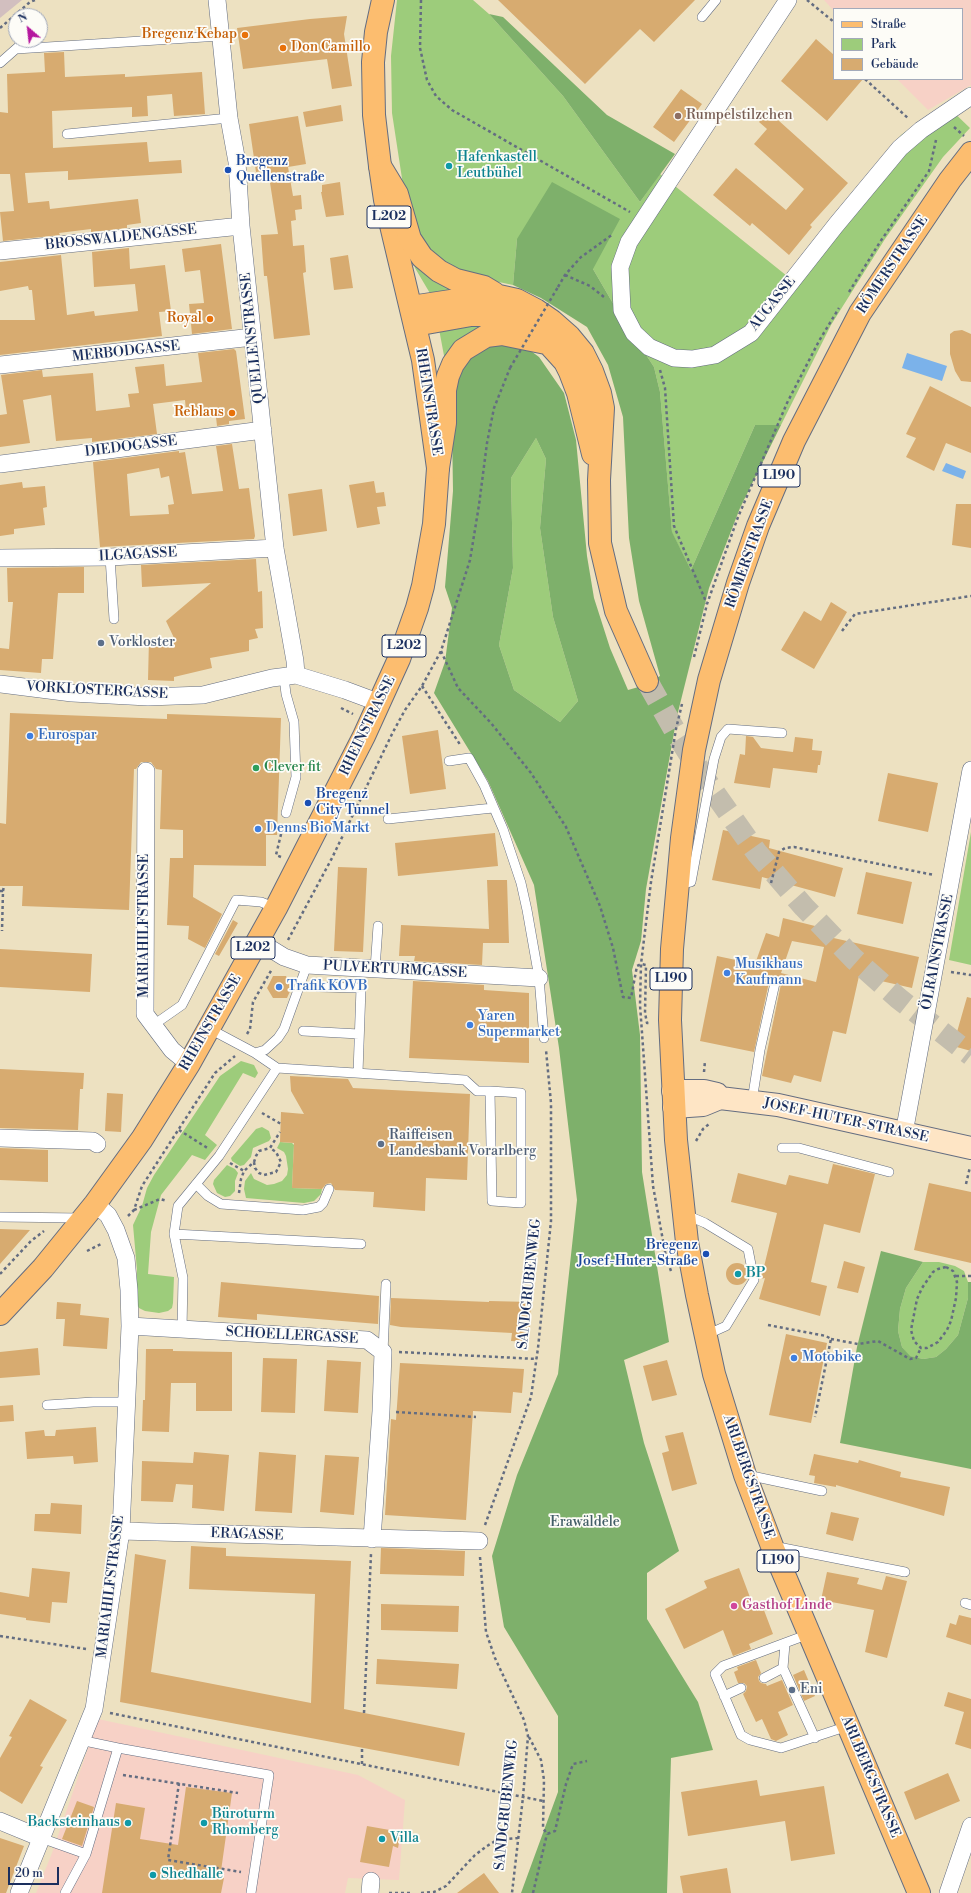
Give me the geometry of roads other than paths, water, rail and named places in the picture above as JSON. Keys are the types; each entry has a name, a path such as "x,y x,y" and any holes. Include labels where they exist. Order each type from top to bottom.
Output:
{"main road":[{"name":"RHEINSTRASSE","path":"0,1314 43,1268 90,1211 142,1139 189,1064 276,908 380,703 399,659 423,586 434,524 438,468 424,367 385,200 380,166 374,115 373,62 376,32 382,0"},
{"name":"RÖMERSTRASSE","path":"674,1099 670,1020 672,950 682,838 694,750 709,680 738,583 758,526 794,441 860,313 950,180 968,145"},
{"path":"380,166 397,194 410,239 422,257 439,271 456,280 484,286 499,296"},
{"path":"413,316 457,299 499,296 517,300 536,310 569,336 583,354 592,371 600,393 603,408 599,480 600,543 606,576 616,611 647,681"},
{"path":"413,316 492,315 522,321 536,331 565,362 578,393 599,480"},
{"path":"438,468 445,423 445,390 451,370 463,350 486,336 502,334 548,344"},
{"name":"JOSEF-HUTER-STRASSE","path":"674,1099 703,1105 720,1098 784,1106 971,1148"},
{"name":"ARLBERGSTRASSE","path":"674,1099 683,1214 697,1295 727,1419 745,1474 772,1546 919,1893"}],"street":[{"name":"QUELLENSTRASSE","path":"217,0 229,118 237,162 241,226 275,548 295,661 290,676"},
{"name":"AUGASSE","path":"788,0 629,242 620,267 622,310 634,333 650,347 674,358 692,359 715,355 751,333 836,225 900,148 921,130 946,119 971,96"},
{"name":"BROSSWALDENGASSE","path":"0,251 241,226"},
{"name":"MERBODGASSE","path":"0,365 253,337"},
{"name":"DIEDOGASSE","path":"0,464 263,430"},
{"name":"ILGAGASSE","path":"0,558 110,557 275,548"},
{"name":"VORKLOSTERGASSE","path":"0,684 72,693 148,697 203,695 290,676 345,690 380,703"},
{"name":"ÖLRAINSTRASSE","path":"904,1133 971,770"},
{"name":"MARIAHILFSTRASSE","path":"146,771 145,1014 152,1026 172,1050 189,1064"},
{"name":"PULVERTURMGASSE","path":"258,940 284,957 307,965 539,978"},
{"path":"0,1138 93,1141 97,1144"},
{"name":"MARIAHILFSTRASSE","path":"19,1893 80,1740 94,1709 121,1531 130,1326 126,1258 108,1215 90,1211"},
{"name":"SCHOELLERGASSE","path":"130,1326 367,1340 383,1352"},
{"path":"372,1538 381,1411 383,1352"},
{"name":"ERAGASSE","path":"121,1531 479,1542"},
{"path":"0,1821 41,1838"},
{"path":"948,1893 968,1844 971,1826"}],"lane":[{"path":"702,17 716,0"},
{"path":"0,63 16,49 220,36"},
{"path":"67,134 229,118"},
{"path":"110,557 114,619"},
{"path":"286,813 296,777 294,722 286,694 290,676"},
{"path":"677,886 691,882 714,759 721,737 728,729 782,733"},
{"path":"449,761 469,758 484,785 503,829 521,883 539,978 544,1038"},
{"path":"388,819 493,808"},
{"path":"152,1026 182,1005 236,900 261,902 276,908"},
{"path":"375,969 378,926"},
{"path":"255,1053 265,1050 272,1045 281,1034 307,965"},
{"path":"752,1101 760,1050 775,983"},
{"path":"319,987 361,988 358,1073"},
{"path":"208,1028 255,1053 277,1068 465,1080 477,1091 520,1093 521,1203 492,1201 490,1092"},
{"path":"303,1031 359,1034"},
{"path":"182,1330 183,1278 174,1234 178,1206 219,1156 277,1068"},
{"path":"782,1148 798,1148 889,1172"},
{"path":"196,1184 208,1196 222,1204 312,1209 323,1203 329,1189"},
{"path":"0,1217 90,1211"},
{"path":"683,1214 705,1223 748,1249 754,1280 726,1326 706,1335"},
{"path":"174,1234 361,1244"},
{"path":"383,1352 386,1284"},
{"path":"47,1405 93,1402 126,1402"},
{"path":"745,1474 822,1491"},
{"path":"772,1546 905,1572"},
{"path":"809,1634 723,1666 715,1674 724,1696 741,1735 750,1740 781,1748 848,1726"},
{"path":"785,1644 783,1668 815,1738"},
{"path":"764,1678 783,1668"},
{"path":"724,1696 741,1688"},
{"path":"80,1740 269,1775 251,1893"},
{"path":"65,1893 86,1854 118,1748"},
{"path":"41,1838 86,1854"}],"water":[{"path":"907,353 947,366 942,381 902,368"},
{"path":"946,463 966,471 963,479 942,471"}],"tunnel":[{"path":"647,681 679,738 713,791 757,853 804,907 854,959 898,998 971,1055"}],"place":[{"name":"Bregenz Kebap","path":"245,35"},
{"name":"Don Camillo","path":"283,48"},
{"name":"Rumpelstilzchen","path":"678,116"},
{"name":"Hafenkastell Leutbühel","path":"449,166"},
{"name":"Bregenz Quellenstraße","path":"228,170"},
{"name":"Royal","path":"210,319"},
{"name":"Reblaus","path":"232,413"},
{"name":"Vorkloster","path":"101,643"},
{"name":"Eurospar","path":"30,736"},
{"name":"Clever fit","path":"256,768"},
{"name":"Bregenz City Tunnel","path":"308,803"},
{"name":"Denns BioMarkt","path":"258,829"},
{"name":"Musikhaus Kaufmann","path":"727,973"},
{"name":"Trafik KOVB","path":"279,987"},
{"name":"Yaren Supermarket","path":"470,1025"},
{"name":"Raiffeisen Landesbank Vorarlberg","path":"381,1144"},
{"name":"Bregenz Josef-Huter-Straße","path":"706,1254"},
{"name":"BP","path":"738,1274"},
{"name":"Motobike","path":"794,1358"},
{"name":"Gasthof Linde","path":"734,1606"},
{"name":"Eni","path":"792,1690"},
{"name":"Backsteinhaus","path":"128,1823"},
{"name":"Büroturm Rhomberg","path":"204,1823"},
{"name":"Villa","path":"382,1839"},
{"name":"Shedhalle","path":"153,1875"}],"park label":[{"name":"Erawäldele","path":"585,1523"}]}
